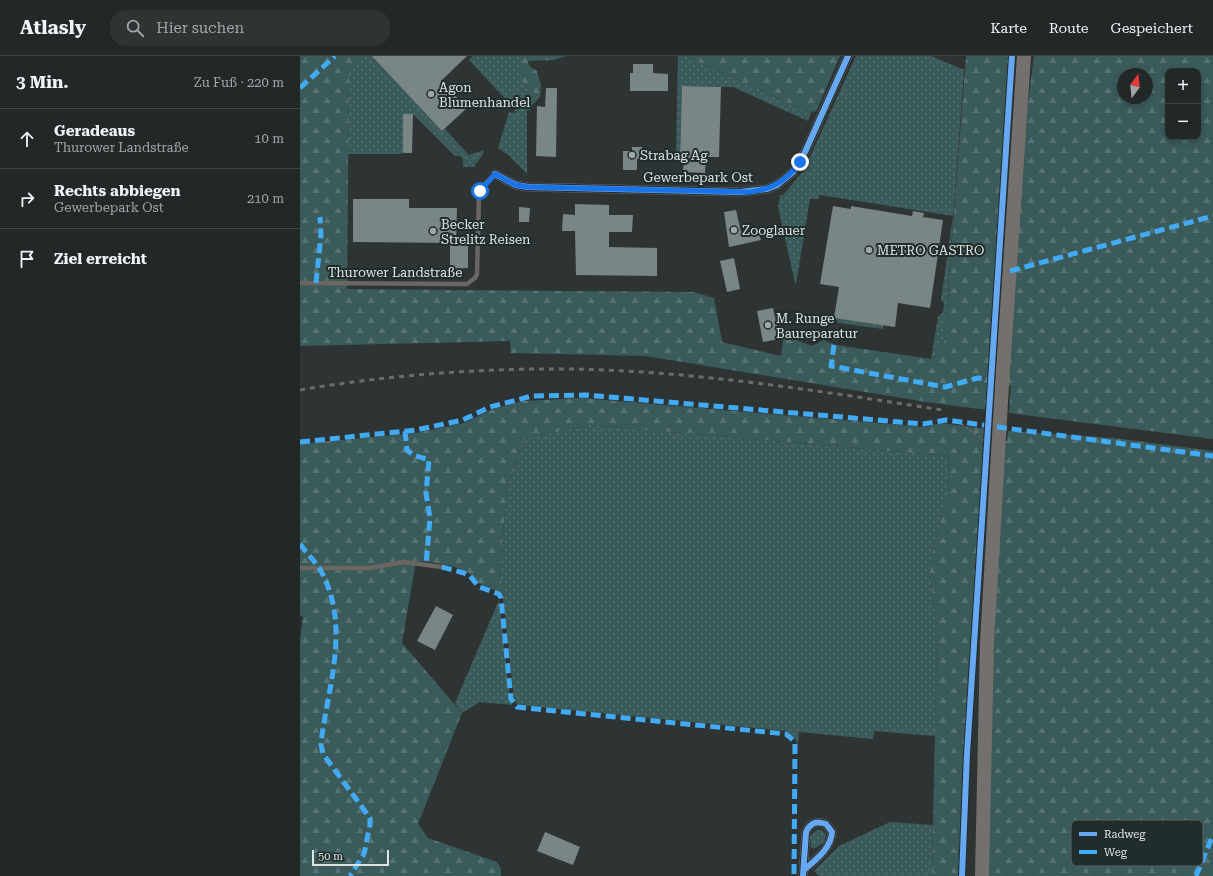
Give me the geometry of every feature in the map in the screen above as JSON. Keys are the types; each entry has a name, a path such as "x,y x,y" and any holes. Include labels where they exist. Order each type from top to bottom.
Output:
{"main road":[{"path":"982,876 987,642 994,442 1002,385 1024,56"}],"street":[{"name":"Gewerbepark Ost","path":"495,174 516,185 528,187 740,192 767,189 786,178 800,162 848,56"},
{"path":"814,822 826,824 832,832 828,845 820,856 803,873 806,832 809,825 814,822"}],"lane":[{"name":"Thurower Landstraße","path":"300,283 468,284 472,282 477,274 479,195 482,187 495,174"},
{"path":"300,568 369,568 404,562 442,568"}],"path":[{"path":"958,421 994,442"}],"green space":[{"path":"300,56 365,56 349,72 347,289 694,292 714,298 722,342 781,356 784,332 799,341 812,346 823,340 836,345 931,359 936,356 939,345 944,343 966,56 1010,56 988,410 932,403 646,356 511,353 510,341 300,346"},
{"path":"365,56 376,56 442,131 445,129 469,155 484,150 474,167 463,167 463,160 461,156 455,156 413,114 403,114 403,153 348,154 349,72"},
{"path":"473,56 522,56 522,81 527,88 527,174 508,155 498,148 509,112 514,113 516,105 510,104 469,60"},
{"path":"522,56 566,56 554,60 528,61 529,66 537,71 541,85 540,97 533,104 530,110 527,110 527,89 522,81"},
{"path":"678,56 686,56 811,113 808,121 733,87 682,86 680,156 676,156"},
{"path":"686,56 840,56 816,112 813,111 811,113"},
{"path":"856,56 931,56 964,70 944,343 939,345 936,356 931,359 938,317 943,312 944,303 941,300 953,216 820,195 818,199 810,199 796,284 795,283 778,207 780,195 783,195 804,170"},
{"path":"1034,56 1213,56 1213,439 1009,413 1011,386 1008,385 1026,118"},
{"path":"834,318 883,325 883,329 839,323"},
{"path":"582,398 924,427 941,423 987,429 964,753 960,876 932,876 937,629 930,572 931,558 947,494 949,456 589,425 524,439 507,488 500,569 503,597 494,589 480,584 467,572 441,564 416,561 402,643 462,713 418,824 428,838 497,862 501,869 501,876 300,876 300,640 303,616 300,616 300,444 416,433 464,423 493,409 523,401"},
{"path":"589,425 949,456 947,494 931,558 930,572 937,629 935,736 874,731 873,739 799,732 798,745 795,739 787,731 518,705 514,699 500,569 507,488 524,439"},
{"path":"1008,431 1114,438 1213,451 1213,876 988,876 992,665 1004,441 1007,441"},
{"path":"499,600 510,700 512,705 480,702 462,713 455,703"},
{"path":"890,822 933,825 932,876 819,876 814,871 839,846"},
{"path":"816,830 822,830 826,835 824,842 814,849 811,847 810,837"}],"building":[{"name":"Agon Blumenhandel","path":"372,56 467,56 441,81 467,108 442,131"},
{"path":"633,64 653,64 653,73 668,74 668,91 630,91 630,73 633,73"},
{"path":"682,86 721,87 719,157 706,157 705,173 683,172 684,156 680,156"},
{"path":"546,88 557,88 556,157 536,156 537,106 545,107"},
{"path":"403,114 413,114 412,153 403,153"},
{"name":"Strabag Ag","path":"632,147 642,147 642,159 637,159 637,170 623,170 623,151 632,151"},
{"path":"353,199 409,199 409,208 457,208 456,243 353,242"},
{"path":"575,204 609,205 609,215 633,215 632,232 609,232 609,247 657,248 657,276 576,275 575,231 562,231 563,214 575,215"},
{"path":"833,206 851,209 851,206 912,216 913,211 924,213 923,217 943,220 930,308 898,303 895,327 834,318 839,287 820,284"},
{"path":"519,207 530,208 529,222 519,222"},
{"name":"Zooglauer","path":"736,210 741,232 757,228 761,240 729,247 724,212"},
{"path":"450,243 468,243 468,268 450,269"},
{"path":"734,258 740,289 727,292 720,261"},
{"name":"M. Runge Baureparatur","path":"773,308 780,339 763,342 757,311"},
{"path":"436,606 453,615 435,650 417,641"},
{"path":"545,832 580,847 573,865 537,851"}],"railway":[{"path":"300,390 401,376 469,371 571,369 664,374 757,383 942,410"}],"marked path":[{"path":"300,88 335,56"},
{"path":"1010,271 1213,216"},
{"path":"316,283 321,235 320,217"},
{"path":"836,330 831,366 945,387 978,378 992,380"},
{"path":"300,442 416,430 463,420 490,407 532,396 586,395 923,424 946,420 1213,456"},
{"path":"405,431 407,450 413,455 429,460 426,493 430,518 426,565"},
{"path":"300,544 322,573 330,593 335,613 335,653 333,674 322,735 321,745 323,754 370,818 364,854 350,876"},
{"path":"442,567 464,573 470,576 479,587 499,594 501,598 511,699 517,707 786,734 793,740 795,744 794,876"},
{"path":"1203,859 1213,835"},
{"path":"1196,876 1200,866"}],"cycle path":[{"path":"495,174 516,185 528,187 740,192 767,189 777,185 793,172 805,152 848,56"},
{"path":"962,876 967,754 1012,56"},
{"path":"803,876 806,832 814,823 826,824 832,832 829,844 822,854 804,870"}],"place":[{"name":"Agon Blumenhandel","path":"431,94"},
{"name":"Strabag Ag","path":"632,155"},
{"name":"Zooglauer","path":"734,230"},
{"name":"Becker Strelitz Reisen","path":"433,231"},
{"name":"METRO GASTRO","path":"869,250"},
{"name":"M. Runge Baureparatur","path":"768,325"}],"route":[{"path":"480,191 495,174 522,187 749,192 767,189 777,185 793,172 800,162"}]}
